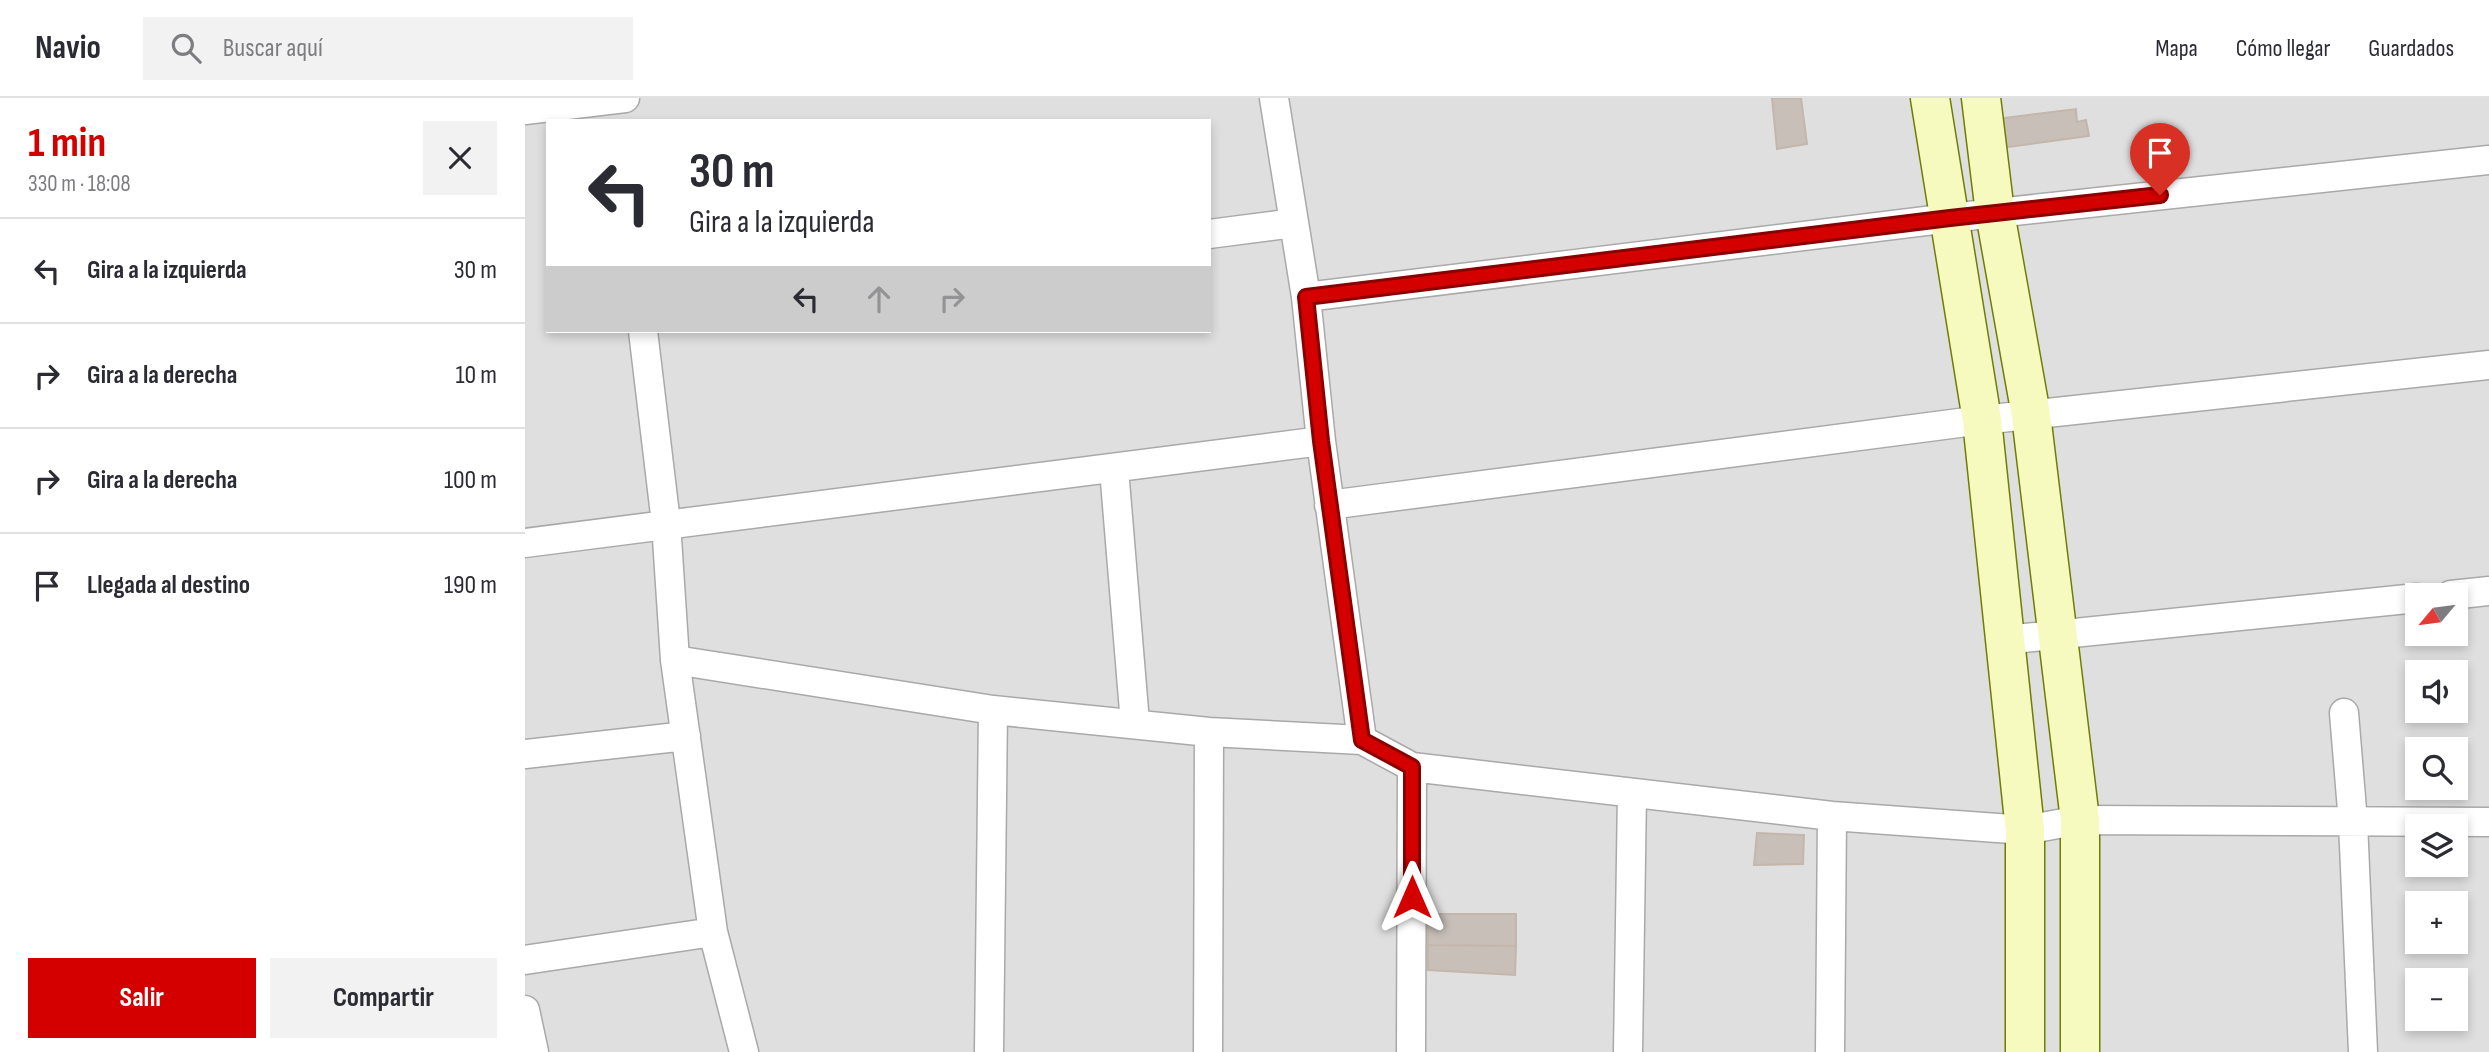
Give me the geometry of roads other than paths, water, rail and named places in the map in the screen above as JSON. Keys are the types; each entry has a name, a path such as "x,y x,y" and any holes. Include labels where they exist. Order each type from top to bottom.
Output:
{"street":[{"path":"1930,98 1982,420 2025,830 2025,1052"},
{"path":"1981,98 1995,213 2031,415 2080,820 2080,1052"},
{"path":"1279,99 1306,297 1329,505 1362,740"},
{"path":"525,110 615,104"},
{"path":"1306,297 1950,218 2489,160"},
{"path":"1211,234 1294,223"},
{"path":"643,333 666,523 675,660 713,932 744,1052"},
{"path":"1329,505 1982,420 2489,365"},
{"path":"525,543 1321,441"},
{"path":"1114,469 1135,723"},
{"path":"2468,593 2489,591"},
{"path":"2005,640 2405,599"},
{"path":"675,660 993,710 1209,732 1362,740 1412,767 1832,817 2025,830 2080,820 2489,822"},
{"path":"989,1052 993,710"},
{"path":"2344,713 2353,822 2363,1052"},
{"path":"1208,1052 1209,732"},
{"path":"525,754 686,736"},
{"path":"1411,1052 1412,767"},
{"path":"1628,1052 1632,793"},
{"path":"1830,1052 1832,817"},
{"path":"525,960 713,932"},
{"path":"525,1010 534,1052"}]}
